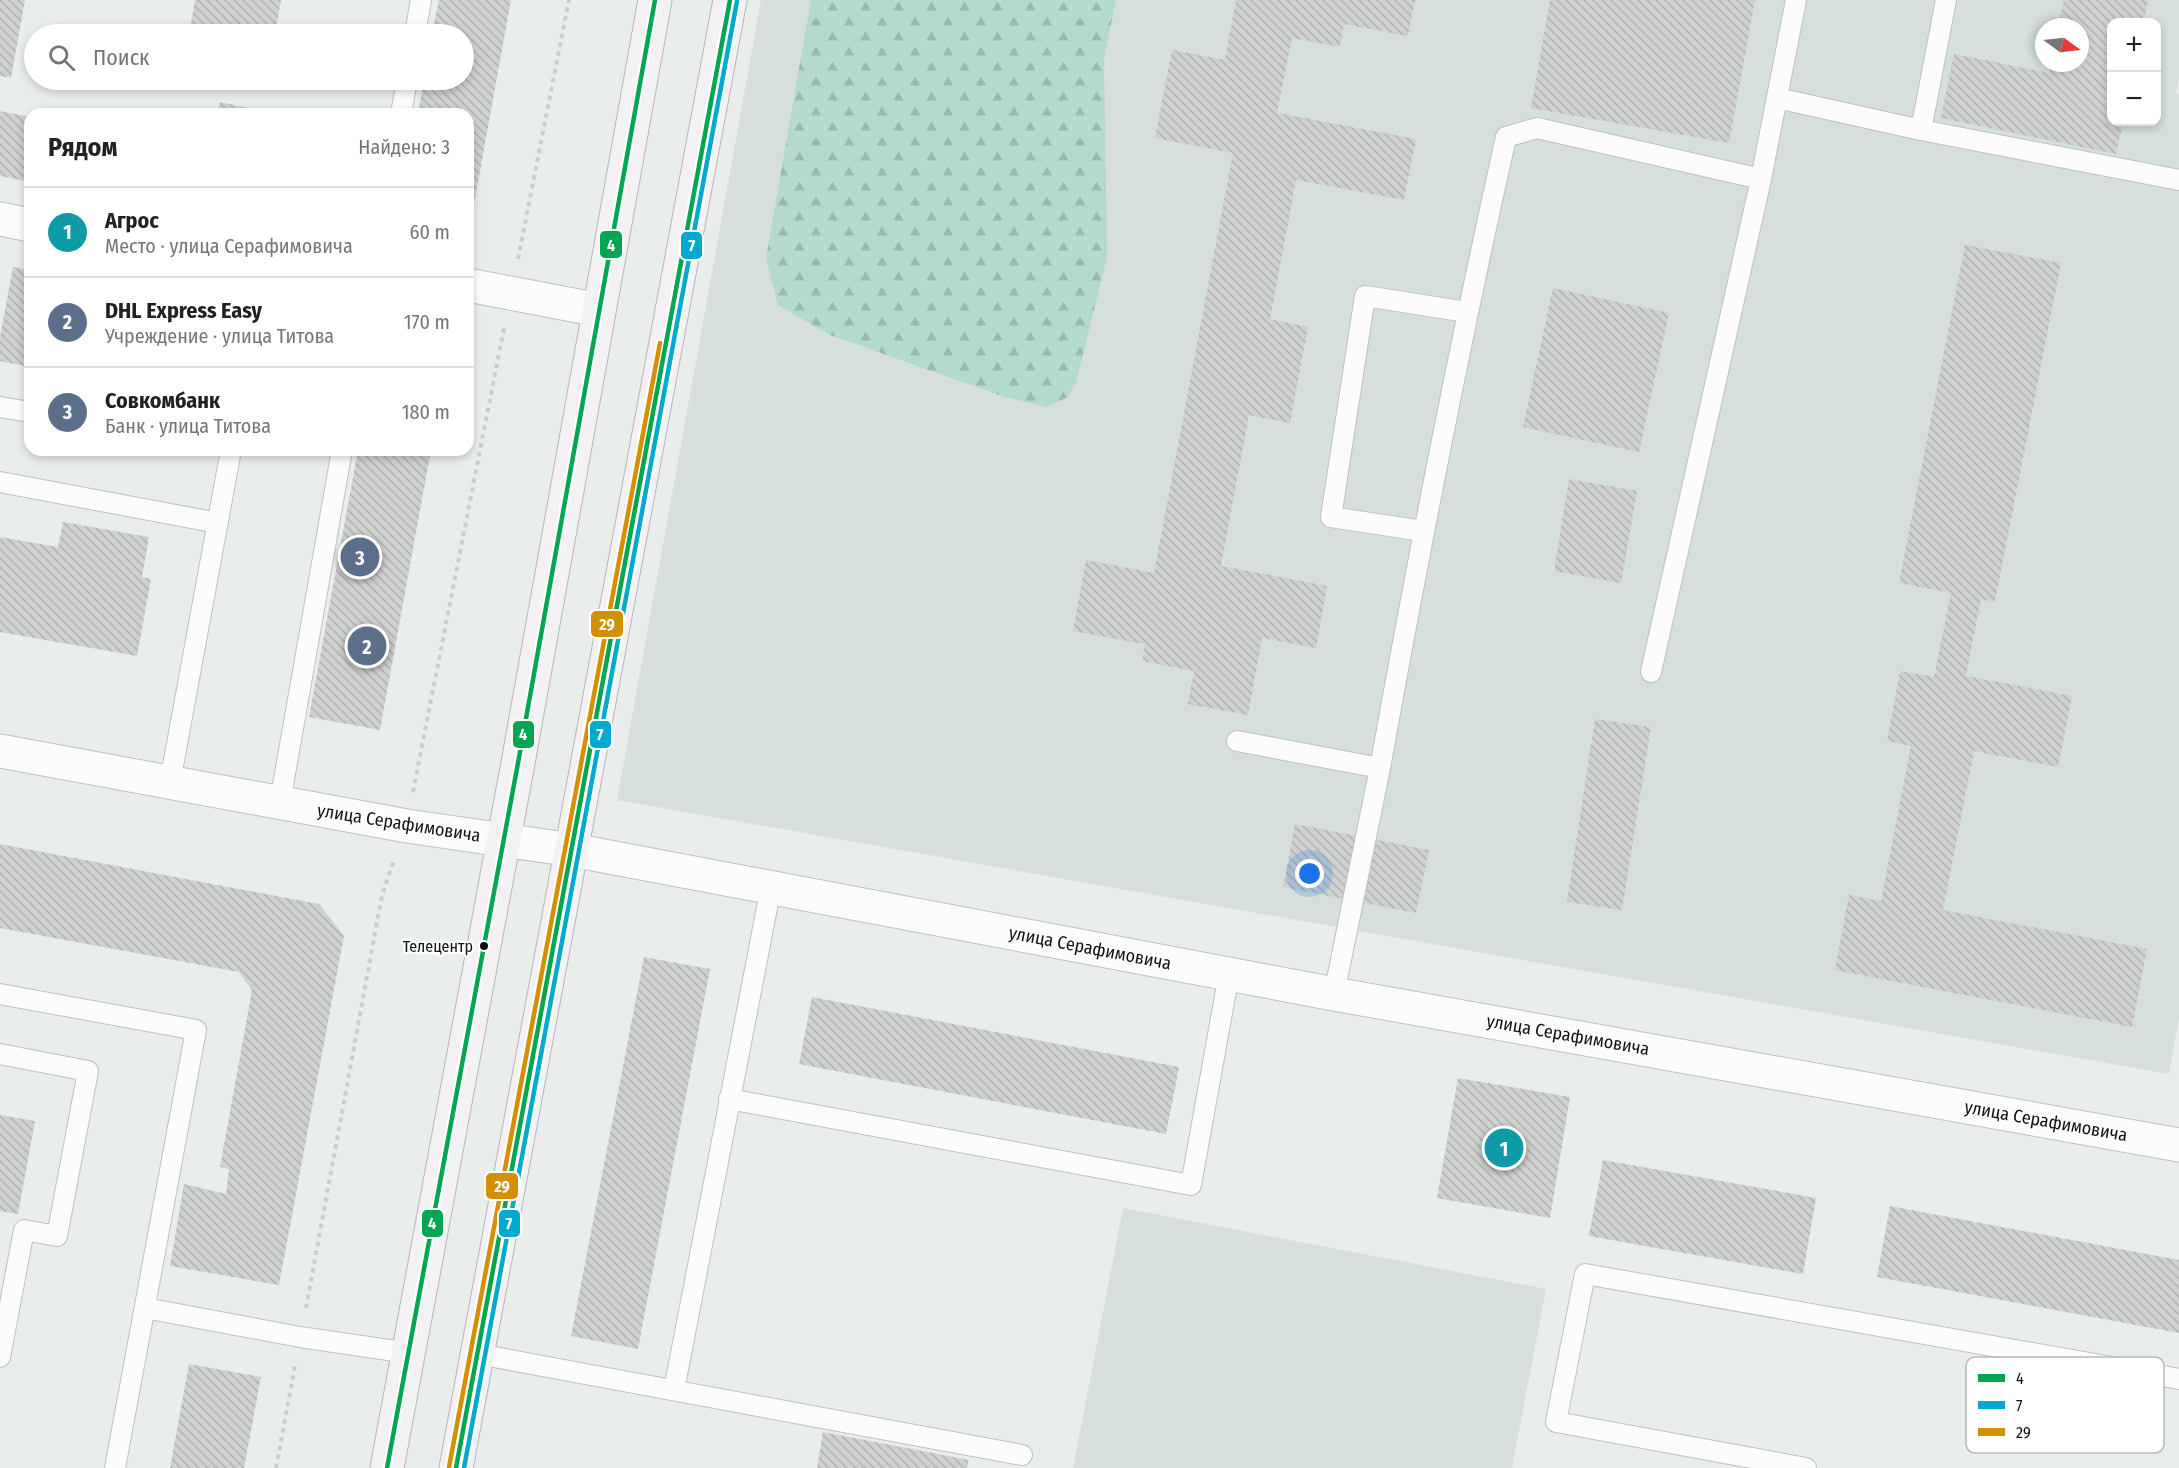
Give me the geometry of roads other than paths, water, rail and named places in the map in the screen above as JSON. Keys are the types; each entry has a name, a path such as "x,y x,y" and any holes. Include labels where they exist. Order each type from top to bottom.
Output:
{"main road":[{"path":"387,1468 655,0"},
{"path":"456,1468 730,0"}],"street":[{"path":"0,219 24,224"},
{"path":"474,286 599,310"},
{"name":"улица Серафимовича","path":"0,751 407,826 572,850 1334,994 2179,1145"}],"lane":[{"path":"417,24 421,0"},
{"path":"1651,672 1761,179 1796,0"},
{"path":"1922,130 1946,0"},
{"path":"402,108 405,90"},
{"path":"1777,98 1922,130 2179,180"},
{"path":"1334,994 1380,768 1423,531 1467,312 1506,137 1537,128 1761,179"},
{"path":"1423,531 1331,517 1365,296 1467,312"},
{"path":"0,407 24,411"},
{"path":"170,782 230,456"},
{"path":"280,802 341,456"},
{"path":"0,482 218,523"},
{"path":"1237,741 1380,768"},
{"path":"674,1390 771,887"},
{"path":"729,1099 1191,1185 1229,974"},
{"path":"0,994 196,1030 115,1468"},
{"path":"0,1054 88,1071 57,1236 24,1230 0,1357"},
{"path":"1806,1468 1556,1422 1584,1274 2054,1357"},
{"path":"145,1308 300,1337 409,1353"},
{"path":"478,1354 1022,1455"},
{"path":"2164,1376 2179,1379"}],"place":[{"name":"Совкомбанк","path":"360,557"},
{"name":"DHL Express Easy","path":"367,646"},
{"name":"Телецентр","path":"484,946"},
{"name":"Агрос","path":"1504,1148"}]}
